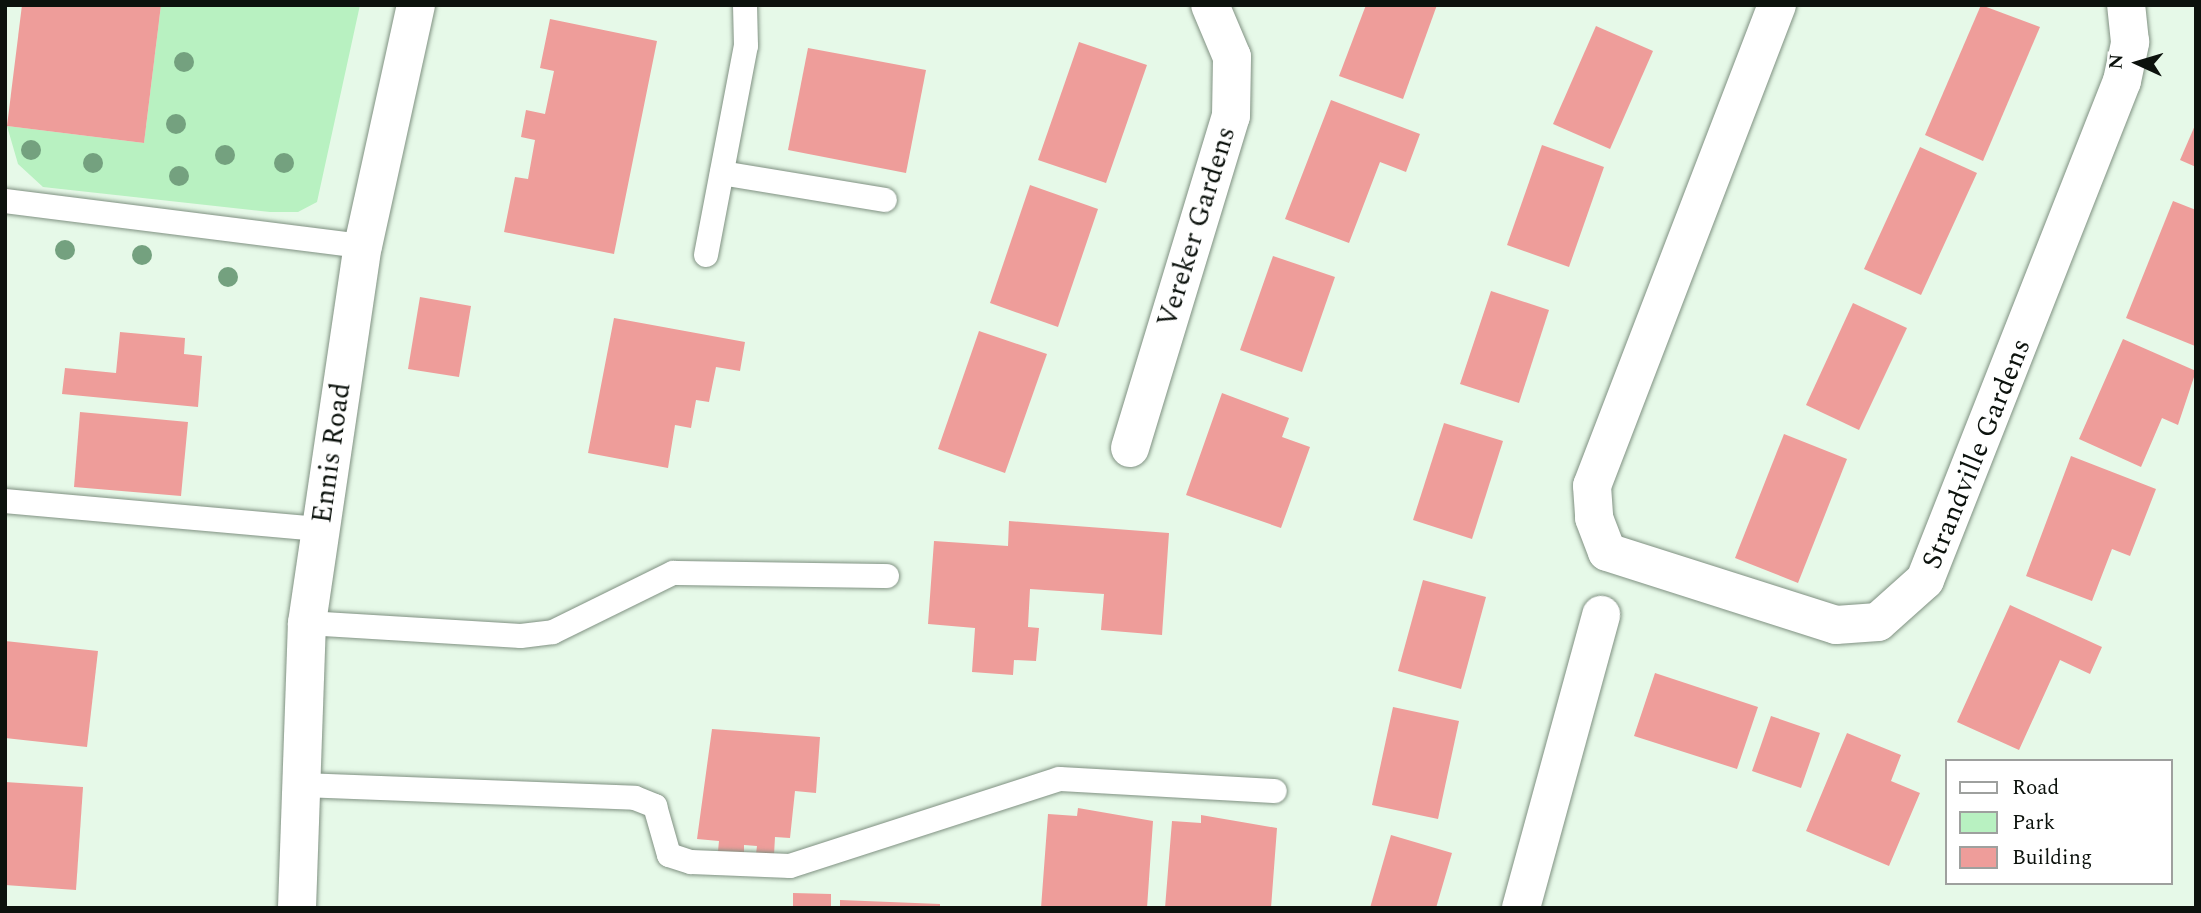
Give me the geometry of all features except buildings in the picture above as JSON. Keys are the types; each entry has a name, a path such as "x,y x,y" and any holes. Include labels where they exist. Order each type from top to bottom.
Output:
{"street":[{"name":"Ennis Road","path":"297,908 307,623 363,246 416,5"},
{"name":"Vereker Gardens","path":"1130,448 1231,116 1232,57 1210,5"},
{"name":"Strandville Gardens","path":"1777,5 1592,486 1594,518 1607,552 1836,625 1878,622 1925,580 2122,81 2130,43 2126,5"},
{"path":"1521,908 1601,615"}],"lane":[{"path":"706,255 746,46 746,5"},
{"path":"722,173 885,201"},
{"path":"5,201 363,246"},
{"path":"5,501 321,529"},
{"path":"307,623 521,636 553,632 673,573 887,576"},
{"path":"302,785 635,798 655,806 669,855 691,862 790,866 1059,779 1275,791"}],"green space":[{"path":"161,5 360,5 317,202 298,212 270,212 43,187 18,164 7,126 144,143"}]}
